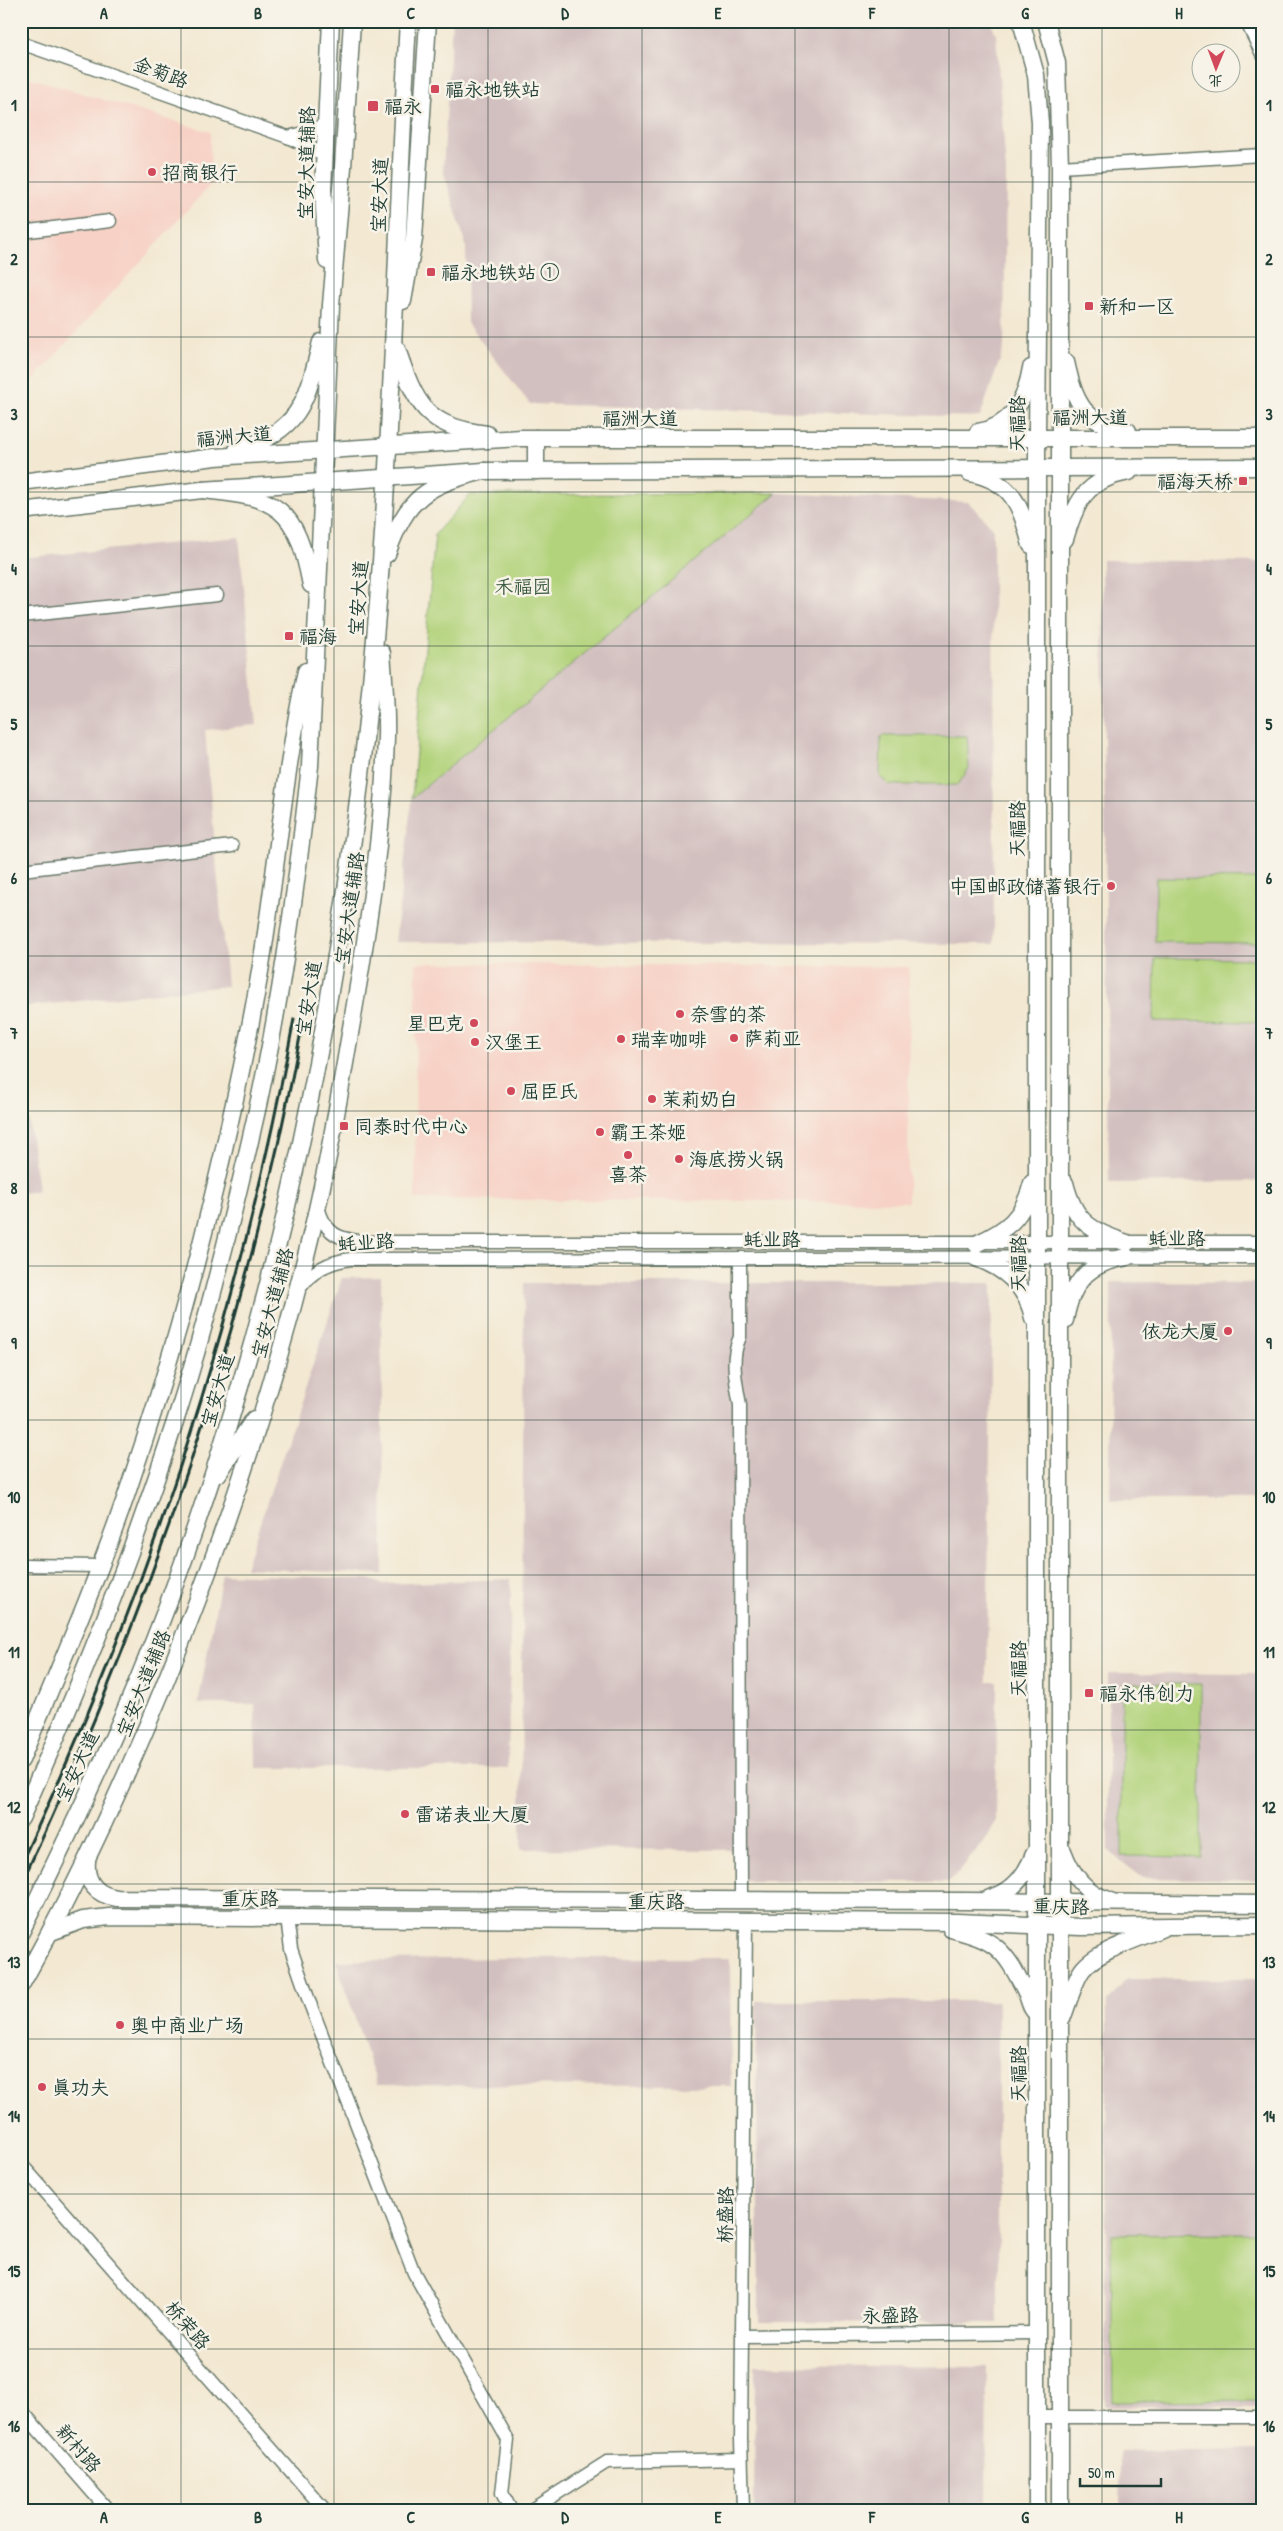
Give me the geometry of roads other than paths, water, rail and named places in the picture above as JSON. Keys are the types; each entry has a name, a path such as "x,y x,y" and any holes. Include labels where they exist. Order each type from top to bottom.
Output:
{"main road":[{"name":"宝安大道辅路","path":"331,21 324,155 323,220 331,305"},
{"name":"宝安大道","path":"21,1818 77,1688 134,1540 174,1427 218,1268 248,1149 274,1025 310,766 331,305 343,167 352,21"},
{"name":"宝安大道","path":"21,1932 131,1696 170,1599 208,1491 292,1192 307,1116 350,854 368,716 380,585 394,342 408,21"},
{"path":"428,21 414,239 394,342 417,400 432,416 460,429 528,438 536,471"},
{"name":"天福路","path":"1021,21 1030,49 1039,100 1037,437 1038,1353 1036,1925 1038,2017 1036,2510"},
{"path":"1046,21 1056,63 1060,167 1060,2510"},
{"path":"215,457 266,439 282,429 295,417 302,406 313,375 331,305"},
{"path":"944,437 982,432 1000,425 1012,415 1021,401 1030,376 1038,334"},
{"path":"1060,336 1074,394 1084,411 1096,422 1114,428 1162,437"},
{"name":"福洲大道","path":"21,482 215,457 528,438 1262,438"},
{"path":"1060,558 1077,504 1087,491 1102,480 1123,473 1160,467"},
{"path":"21,511 202,490 484,471 1262,467"},
{"path":"948,468 984,476 1004,486 1016,500 1024,520 1037,567"},
{"path":"380,585 392,540 413,503 428,490 442,483 484,471"},
{"path":"21,1760 100,1566 126,1496 176,1332 233,1108 264,947 293,731 315,628 304,552 289,519 268,502 242,495 202,490"},
{"name":"宝安大道辅路","path":"21,1985 51,1932 135,1756 196,1607 234,1502 266,1400 318,1205 358,988 377,843 386,738 380,585"},
{"path":"1038,1154 1026,1206 1010,1225 976,1251 1008,1274 1020,1287 1032,1314 1038,1353"},
{"path":"1059,1157 1070,1202 1080,1219 1095,1231 1127,1250"},
{"path":"1059,1351 1067,1306 1080,1280 1088,1271 1100,1263 1127,1250"},
{"path":"208,1491 266,1400"},
{"path":"1060,1839 1068,1863 1088,1890 1118,1903"},
{"path":"966,1900 1000,1896 1012,1888 1027,1870 1037,1842"},
{"name":"重庆路","path":"86,1861 86,1870 92,1886 109,1897 966,1900 1262,1904"},
{"path":"198,1898 198,1918"},
{"name":"重庆路","path":"51,1932 76,1922 97,1918 927,1922 1061,1926 1262,1925"},
{"path":"927,1922 979,1936 1005,1953 1038,2017"},
{"path":"1059,2026 1082,1969 1107,1951 1140,1940 1170,1925"}],"street":[{"path":"1246,21 1262,54"},
{"name":"金菊路","path":"21,43 288,137 324,155"},
{"path":"288,137 312,131 326,123"},
{"path":"1060,167 1262,155"},
{"path":"21,232 110,221"},
{"path":"21,616 216,595"},
{"path":"21,870 232,846"},
{"name":"蚝业路","path":"318,1205 324,1225 334,1234 357,1241 976,1251"},
{"name":"蚝业路","path":"1127,1250 1262,1242"},
{"name":"蚝业路","path":"295,1294 311,1274 325,1266 351,1259 740,1258 1038,1250 1127,1250 1262,1257"},
{"path":"740,1258 740,1337 735,1347 735,1374 740,1405 741,1900"},
{"path":"21,1566 100,1566"},
{"path":"287,1918 291,1949 309,2001 414,2273 508,2440 502,2494 511,2510"},
{"name":"桥盛路","path":"743,2510 746,1921"},
{"name":"桥荣路","path":"21,2164 325,2510"},
{"name":"永盛路","path":"743,2336 1037,2333"},
{"name":"新村路","path":"21,2410 108,2510"},
{"path":"1037,2417 1262,2417"},
{"path":"531,2510 608,2462 742,2458"}],"railway":[{"path":"21,1863 67,1762 110,1659 149,1555 185,1450 218,1344 247,1237 294,1019"},
{"path":"21,1884 69,1779 113,1674 154,1568 191,1461 224,1353 254,1244 281,1133 303,1021"}],"place":[{"name":"福永地铁站","path":"435,89"},
{"name":"福永","path":"373,106"},
{"name":"招商银行","path":"152,172"},
{"name":"福永地铁站 ①","path":"431,272"},
{"name":"新和一区","path":"1089,306"},
{"name":"福海天桥","path":"1243,481"},
{"name":"福海","path":"289,636"},
{"name":"中国邮政储蓄银行","path":"1111,886"},
{"name":"奈雪的茶","path":"680,1014"},
{"name":"星巴克","path":"474,1023"},
{"name":"萨莉亚","path":"734,1038"},
{"name":"瑞幸咖啡","path":"621,1039"},
{"name":"汉堡王","path":"475,1042"},
{"name":"屈臣氏","path":"511,1091"},
{"name":"茉莉奶白","path":"652,1099"},
{"name":"同泰时代中心","path":"344,1126"},
{"name":"霸王茶姬","path":"600,1132"},
{"name":"喜茶","path":"628,1155"},
{"name":"海底捞火锅","path":"679,1159"},
{"name":"依龙大厦","path":"1228,1331"},
{"name":"福永伟创力","path":"1089,1693"},
{"name":"雷诺表业大厦","path":"405,1814"},
{"name":"奥中商业广场","path":"120,2025"},
{"name":"真功夫","path":"42,2087"}],"park label":[{"name":"禾福园","path":"523,586"}]}
